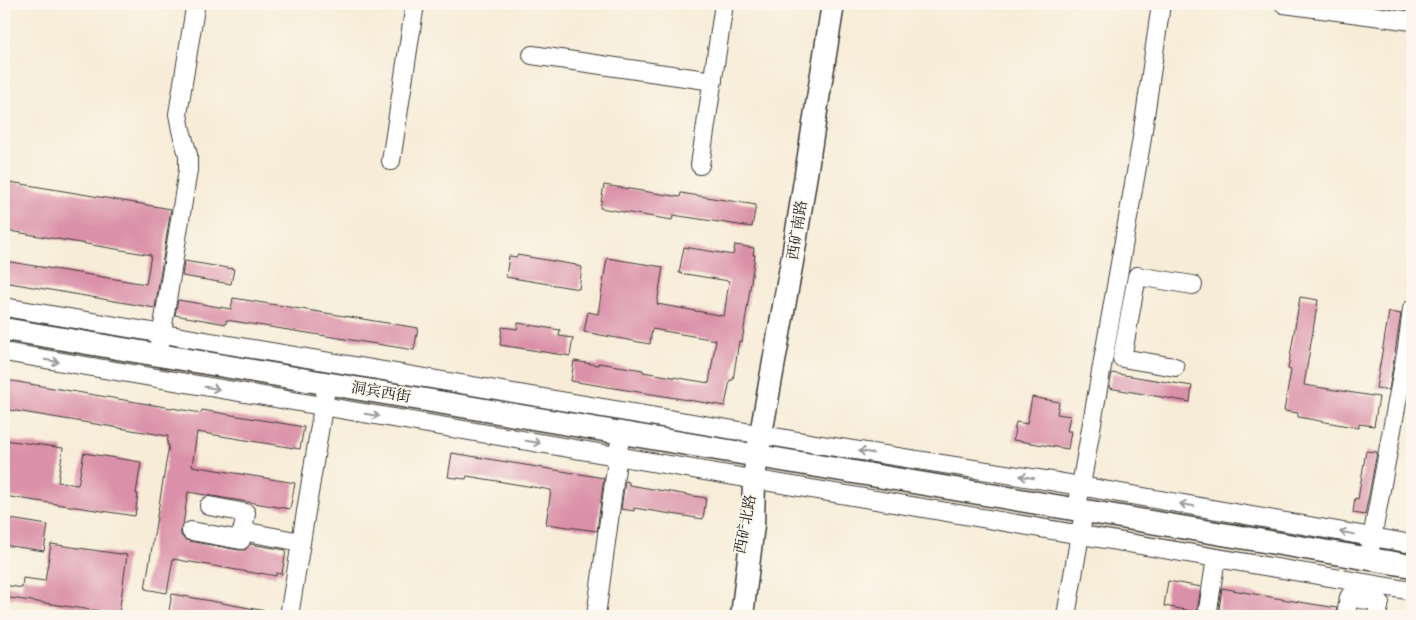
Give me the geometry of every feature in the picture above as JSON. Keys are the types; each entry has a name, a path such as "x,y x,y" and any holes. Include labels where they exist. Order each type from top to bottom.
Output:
{"main road":[{"name":"西矿南路","path":"754,479 833,4"},
{"name":"洞宾西街","path":"4,329 160,344 327,383 621,433 759,445 1080,510 1412,566"},
{"name":"西矿北路","path":"730,616 742,524 754,479"},
{"name":"西矿北路","path":"742,616 753,525 754,479"}],"street":[{"path":"391,161 415,4"},
{"path":"700,165 724,4"},
{"path":"1066,616 1080,534 1080,486 1141,144 1161,4"},
{"path":"1284,4 1412,21"},
{"path":"160,344 188,170 188,155 178,114 195,8"},
{"path":"532,55 713,81"},
{"path":"1119,272 1193,285"},
{"path":"1137,276 1122,358 1175,367"},
{"path":"4,307 160,344 759,445 1080,486 1412,544"},
{"path":"1366,592 1372,537 1407,348 1412,309"},
{"path":"4,352 1080,534 1216,558 1366,592 1412,591"},
{"path":"289,616 327,383"},
{"path":"596,616 621,433"},
{"path":"191,531 241,540 246,513 209,506"},
{"path":"242,531 301,542"},
{"path":"1207,616 1216,558"},
{"path":"1346,616 1349,597 1366,592"},
{"path":"1366,592 1380,602 1377,616"}],"building":[{"path":"4,181 171,209 155,308 4,282 4,261 146,284 151,255 4,230"},
{"path":"604,185 680,197 681,193 756,205 752,227 673,215 672,220 600,208"},
{"path":"735,245 754,248 753,255 755,255 742,342 739,341 733,380 730,380 725,406 571,381 574,361 643,370 643,372 709,383 716,340 652,329 650,344 584,332 588,312 598,314 607,258 663,267 657,304 724,316 729,281 679,273 684,247 733,255"},
{"path":"517,255 582,267 579,289 506,277 509,256 517,257"},
{"path":"184,261 234,269 231,284 182,276"},
{"path":"1300,297 1318,300 1304,385 1379,397 1374,426 1359,424 1359,428 1298,417 1298,413 1284,411 1291,370 1288,369"},
{"path":"233,298 418,328 414,350 226,320 226,324 175,315 178,300 231,309"},
{"path":"1389,312 1401,314 1389,390 1376,388"},
{"path":"518,323 560,330 559,336 573,338 570,356 500,345 502,327 517,329"},
{"path":"1112,373 1192,386 1190,402 1109,388"},
{"path":"6,380 201,413 202,410 304,427 300,449 197,432 192,466 295,483 290,509 188,492 181,530 181,535 189,541 239,550 245,550 250,544 286,550 282,574 276,573 276,576 260,574 173,559 167,593 145,589 169,445 167,445 168,436 4,409"},
{"path":"1032,397 1059,402 1057,414 1070,416 1067,431 1071,431 1068,449 1013,440 1016,422 1027,424"},
{"path":"4,440 63,448 58,482 78,485 84,453 141,462 135,516 4,496"},
{"path":"1366,451 1377,452 1365,515 1353,513 1355,498 1358,499"},
{"path":"452,453 604,478 597,531 546,524 551,490 467,476 466,479 448,477"},
{"path":"625,481 629,482 629,485 706,498 703,519 634,508 634,511 621,509"},
{"path":"4,518 48,525 44,551 4,545"},
{"path":"51,544 127,555 119,614 4,597 4,585 22,588 23,578 45,581"},
{"path":"1168,581 1201,587 1197,612 1164,606"},
{"path":"1222,588 1337,608 1336,616 1255,616 1219,610"},
{"path":"172,594 266,611 266,616 168,616"}]}
